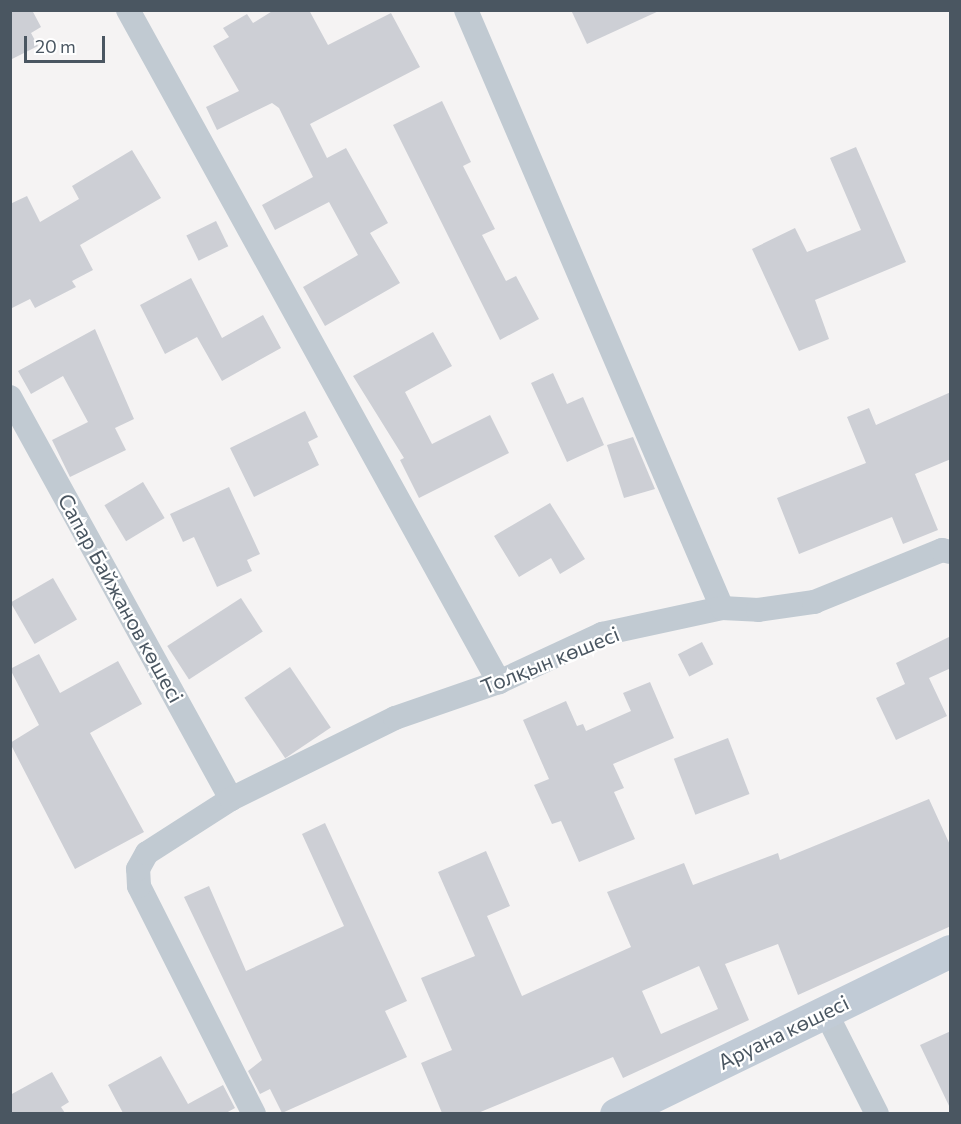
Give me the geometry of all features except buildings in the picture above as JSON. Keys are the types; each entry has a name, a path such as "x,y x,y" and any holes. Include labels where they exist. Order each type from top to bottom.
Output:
{"street":[{"path":"128,10 499,682"},
{"path":"466,10 722,608"},
{"name":"Сапар Байжанов көшесі","path":"10,397 231,799"},
{"name":"Толқын көшесі","path":"254,1113 139,886 138,869 147,853 231,799 395,718 499,682 602,634 722,608 758,610 814,602 942,550 951,552"},
{"name":"Аруана көшесі","path":"616,1113 951,951"},
{"path":"825,1011 876,1113"}]}
